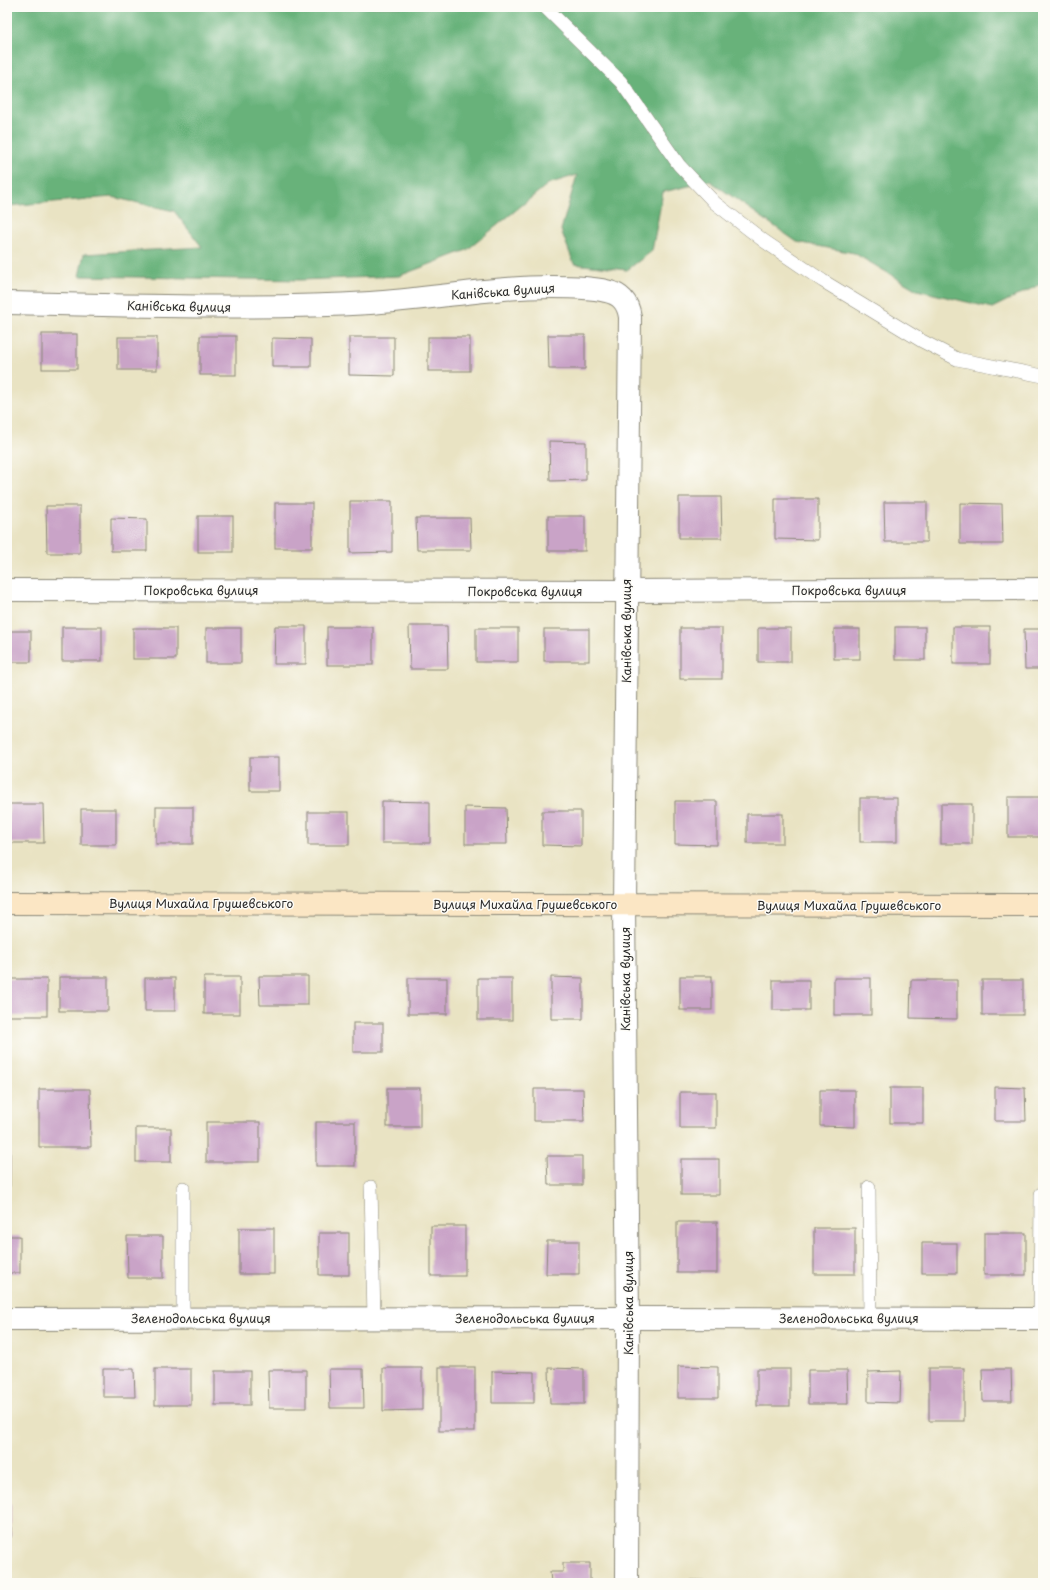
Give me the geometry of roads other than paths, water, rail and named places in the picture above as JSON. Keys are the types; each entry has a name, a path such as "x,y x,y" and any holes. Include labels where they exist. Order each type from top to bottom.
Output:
{"street":[{"name":"Канівська вулиця","path":"7,304 291,307 372,303 531,287 570,287 608,291 623,300 629,308 624,904 628,1318 627,1583"},
{"name":"Покровська вулиця","path":"7,590 627,591 1043,589"},
{"name":"Вулиця Михайла Грушевського","path":"7,903 1043,905"},
{"name":"Зеленодольська вулиця","path":"7,1319 1042,1319"}],"lane":[{"path":"545,7 621,82 679,165 715,203 764,241 830,285 922,341 957,359 1043,376"},
{"path":"371,1187 374,1318"},
{"path":"869,1187 870,1319"},
{"path":"183,1188 183,1318"},
{"path":"1041,1194 1042,1319"}]}
